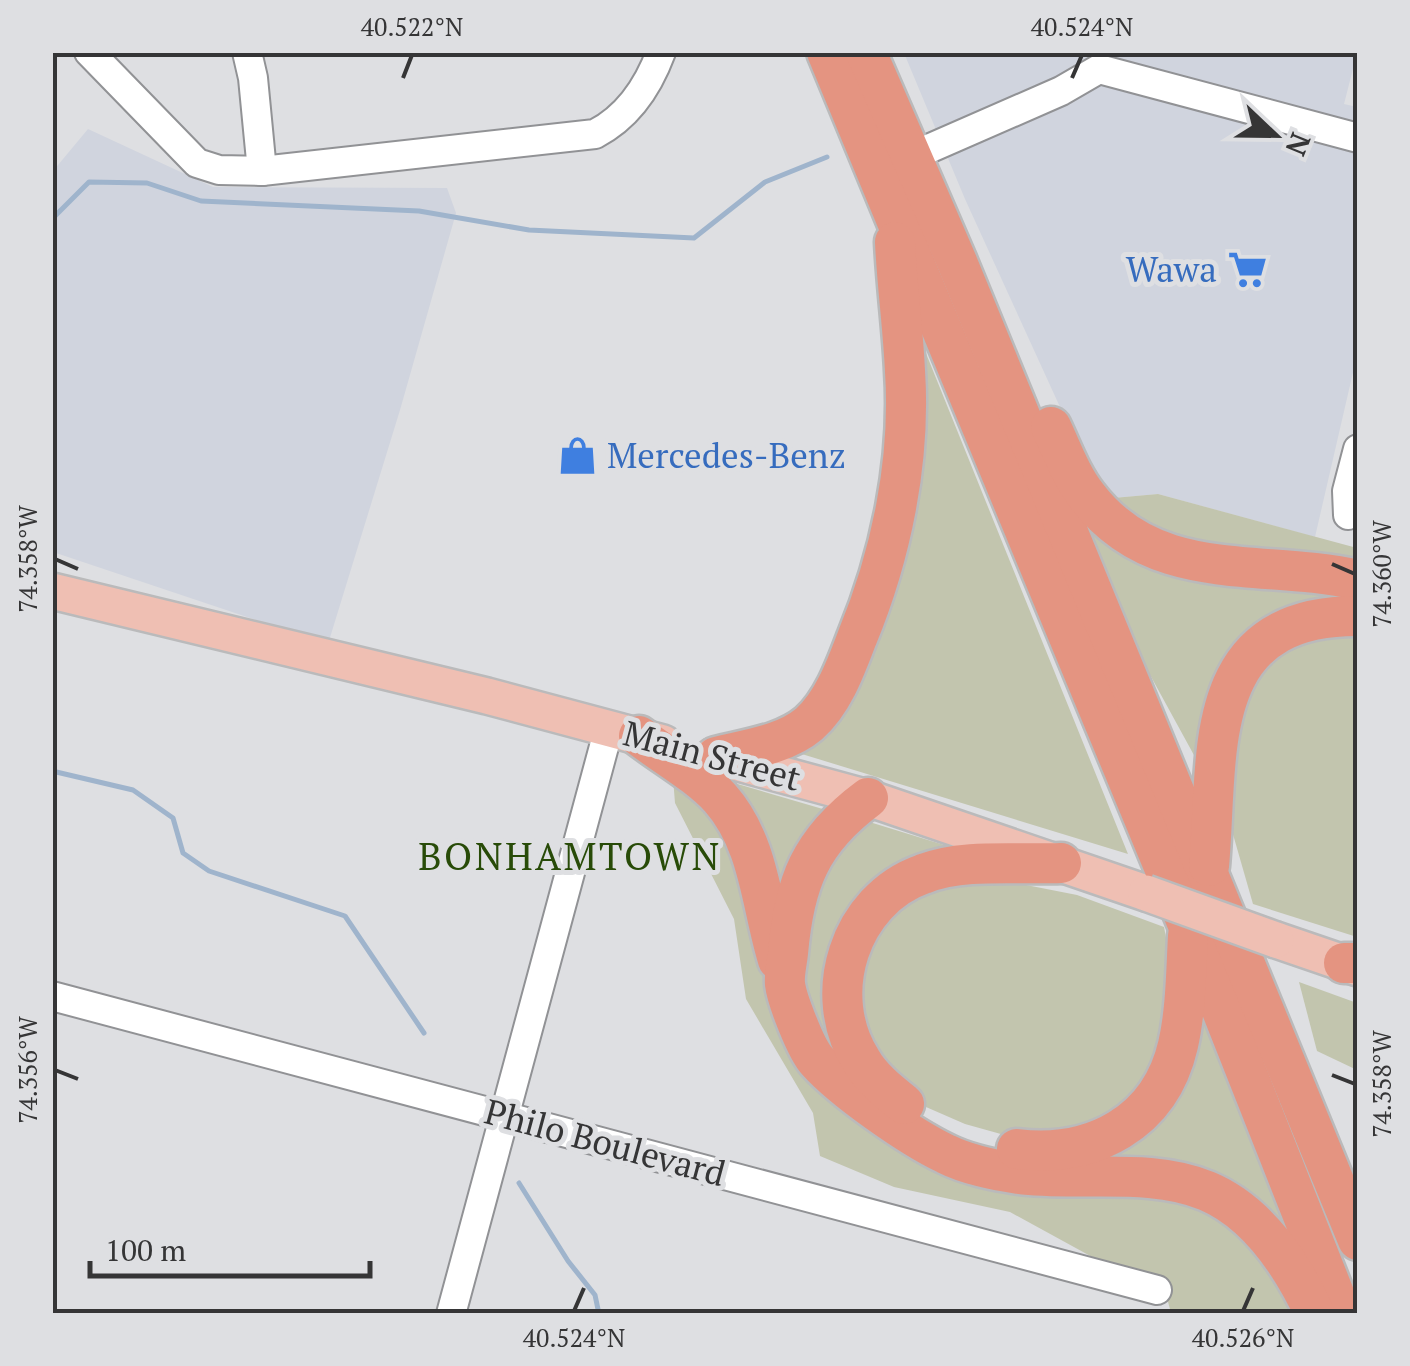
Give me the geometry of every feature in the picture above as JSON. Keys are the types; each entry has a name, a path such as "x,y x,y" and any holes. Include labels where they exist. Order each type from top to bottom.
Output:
{"highway":[{"path":"827,52 1189,927 1342,1314"},
{"path":"866,52 1358,1240"},
{"path":"716,757 791,736 822,710 848,663 878,581 895,505 905,419 906,374 890,202"},
{"path":"994,354 1024,368 1086,494 1127,535 1183,560 1358,580"},
{"path":"1208,871 1214,755 1222,708 1232,684 1246,661 1281,633 1329,617 1358,616"},
{"path":"624,732 718,796 744,832 785,984 814,1058 856,1095 944,1153 992,1169 1018,1174 1166,1181 1208,1191 1257,1226 1292,1269 1315,1314"},
{"path":"785,984 791,916 800,881 824,840 843,817 868,798"},
{"path":"1061,863 973,865 926,872 909,879 875,905 853,939 842,986 849,1035 861,1062 886,1090 930,1120 978,1140 1031,1151 1057,1152 1082,1147 1119,1130 1160,1090 1177,1049 1189,927"}],"main road":[{"name":"Main Street","path":"52,591 624,732 868,798 1353,965"}],"street":[{"path":"89,52 197,162 218,170 262,171 595,134 610,126 638,98 661,52"},
{"path":"246,52 253,78 262,171"},
{"path":"890,202 891,179 898,166 910,157 1061,92 1099,69 1358,138"},
{"path":"1348,515 1347,492 1358,449"},
{"path":"451,1314 562,912 624,732"},
{"name":"Philo Boulevard","path":"52,996 1157,1290"}],"shaded area":[{"path":"904,53 1357,53 1344,104 1357,107 1357,355 1315,537 1158,494 1102,499 965,199"},
{"path":"88,129 213,187 447,188 456,213 328,644 53,552 53,171"}],"green space":[{"path":"919,336 1128,854 792,751 833,727"},
{"path":"1075,494 1222,582 1357,600 1274,621 1215,677 1201,728 1199,756 1195,757 1149,673"},
{"path":"1158,494 1357,548 1357,565 1175,545 1102,499"},
{"path":"1357,629 1357,937 1253,904 1224,803 1242,691 1288,643"},
{"path":"673,778 727,834 770,976 886,1135 1197,1198 1253,1244 1305,1313 1171,1313 1167,1298 1010,1212 894,1187 820,1156 813,1113 746,999 734,919 675,803"},
{"path":"724,780 833,812 780,934"},
{"path":"863,820 967,852 843,922 838,1059 806,1005 799,924 830,849"},
{"path":"990,878 1077,895 1164,927 1172,969 1172,1007 1148,1085 1092,1131 1008,1136 965,1124 926,1107 891,1079 856,1015 861,953 919,884"},
{"path":"1299,982 1357,1003 1357,1070 1317,1051"},
{"path":"1201,1017 1295,1249 1248,1204 1066,1165"}],"waterway":[{"path":"52,219 89,182 147,183 201,201 419,211 529,230 694,238 765,182 827,157"},
{"path":"52,771 133,790 173,818 183,853 209,871 345,916 424,1033"},
{"path":"519,1183 568,1261 595,1295 599,1314"}],"place":[{"name":"Wawa","path":"1247,270"},
{"name":"Mercedes-Benz","path":"577,456"}],"district":[{"name":"BONHAMTOWN","path":"570,857"}]}
